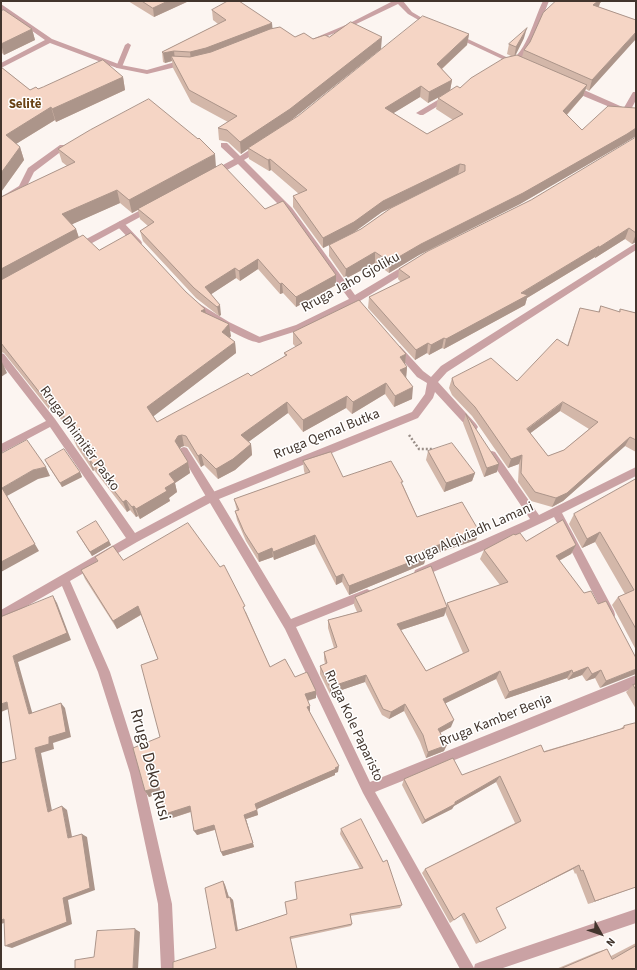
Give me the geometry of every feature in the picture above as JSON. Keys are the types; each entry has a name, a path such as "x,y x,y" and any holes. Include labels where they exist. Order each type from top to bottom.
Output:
{"street":[{"path":"307,39 315,40 399,1 420,23 437,27"},
{"path":"518,64 546,1"},
{"path":"1,6 50,40 119,68 147,72 175,64 191,65"},
{"path":"451,34 518,64"},
{"path":"1,66 50,40"},
{"path":"119,68 128,45"},
{"path":"504,66 518,64"},
{"path":"563,84 636,116"},
{"path":"420,114 453,94"},
{"path":"626,111 636,94"},
{"path":"204,179 239,160 270,140"},
{"path":"224,146 289,210 325,252 354,300 369,317"},
{"path":"1,201 22,188 31,170 63,147"},
{"path":"74,250 155,205"},
{"path":"120,224 145,251"},
{"name":"Rruga Qemal Butka","path":"1,616 133,539 212,497 415,415 430,395 432,382 444,369 636,246"},
{"name":"Rruga Jaho Gjoliku","path":"186,295 210,316 238,332 260,340 278,336 314,322 354,300 416,262"},
{"path":"390,340 420,374 432,382 468,420 477,433"},
{"name":"Rruga Dhimitër Pasko","path":"1,356 52,422 133,539"},
{"path":"1,449 52,422"},
{"path":"485,446 537,521"},
{"name":"Rruga Kole Paparisto","path":"184,451 289,625 366,789 467,969"},
{"name":"Rruga Alqiviadh Lamani","path":"407,578 537,521 636,471"},
{"path":"556,512 614,623"},
{"name":"Rruga Deko Rusi","path":"64,579 104,672 136,773 165,904 168,969"},
{"path":"289,625 377,589"},
{"name":"Rruga Kamber Benja","path":"366,789 636,681"},
{"path":"480,969 636,916"}],"path":[{"path":"413,440 419,450 432,449 435,452"}],"building":[{"path":"142,1 168,1 153,8"},
{"path":"228,1 239,1 272,23 206,48 190,52 162,52 226,20 212,10"},
{"path":"556,1 598,1 593,5 636,20 636,32 592,80 524,50 530,42 543,13"},
{"path":"4,10 32,29 1,44 1,11"},
{"path":"423,16 469,34 437,64 452,80 429,92 421,86 385,108 427,134 463,114 438,98 457,86 460,88 471,78 504,58 517,55 587,85 563,111 582,130 608,106 636,108 636,128 523,193 421,244 390,262 375,252 346,269 329,245 361,229 391,208 465,171 465,165 460,164 383,201 354,222 323,238 293,196 307,190 270,159 268,160 248,148 298,116"},
{"path":"351,22 382,37 290,109 240,142 227,130 218,128 237,116 189,90 171,56 190,57 211,52 270,29 280,27 295,37 304,33 313,39 325,35 329,37"},
{"path":"527,28 516,47 509,44"},
{"path":"103,60 123,77 52,109 51,107 6,135 20,147 1,173 1,67 30,90 36,87 38,89 43,87"},
{"path":"149,99 198,139 199,138 215,154 129,200 117,190 62,214 76,229 1,269 1,197 75,162 58,149 90,130"},
{"path":"635,138 636,233 629,228 521,293 528,295 446,339 444,338 431,345 428,343 416,350 369,297 410,277 399,269 428,251 531,200"},
{"path":"222,164 265,209 283,201 336,275 296,297 282,283 280,284 258,259 239,271 235,268 205,287 220,305 217,307 194,288 140,231 154,222 138,209"},
{"path":"131,233 186,292 205,309 201,311 229,324 222,332 235,342 147,407 157,422 248,373 251,376 287,355 284,353 302,343 293,332 359,300 406,354 400,357 407,367 400,370 413,387 395,396 386,383 353,402 347,396 303,420 287,402 241,435 251,444 233,459 216,469 201,454 198,456 186,436 178,436 175,441 188,462 169,474 175,482 165,488 167,491 136,509 134,506 132,507 126,500 123,502 89,460 72,436 79,432 49,401 47,402 1,343 1,280 83,235 99,250"},
{"path":"601,306 620,312 620,309 636,313 636,440 630,437 567,493 556,498 535,492 521,473 522,455 511,459 475,407 454,385 452,378 491,358 517,381 557,339 568,346 580,308 599,312","holes":["563,402 598,422 564,450 548,456 527,429"]},
{"path":"466,414 499,464 487,468"},
{"path":"27,440 46,467 33,470 2,488 35,544 1,562 1,454"},
{"path":"452,443 475,473 446,483 428,451"},
{"path":"64,449 80,472 60,483 45,460"},
{"path":"331,452 343,477 391,461 403,482 401,482 417,517 462,502 479,531 424,550 426,556 349,586 343,574 336,577 315,535 273,552 272,548 258,554 244,532 235,511 239,510 234,499 310,472 303,461"},
{"path":"636,479 636,629 618,597 634,590 600,532 587,539 574,514"},
{"path":"563,520 576,545 556,556 584,593 591,591 598,604 606,601 636,658 636,669 606,681 601,670 592,674 588,667 573,673 572,670 509,692 500,671 443,699 454,720 438,729 447,745 428,752 423,735 405,704 391,712 383,709 366,675 330,687 320,666 327,663 324,652 337,647 328,620 362,611 355,597 431,566 447,607 397,624 426,671 469,651 447,603 508,582 484,550 514,534 520,533 526,541"},
{"path":"96,521 109,541 90,552 77,532"},
{"path":"188,523 220,567 224,565 245,606 243,607 270,667 285,659 295,677 307,672 316,691 305,694 310,706 307,707 339,766 335,768 336,769 255,804 257,810 244,815 253,843 221,852 214,825 194,831 190,806 165,814 159,787 145,791 133,748 160,737 141,665 158,659 138,606 113,621 81,570 98,561 95,557 113,546 123,560"},
{"path":"53,596 67,633 13,656 29,714 61,703 66,732 49,737 49,744 35,748 48,812 62,806 68,838 82,834 90,888 63,898 67,922 5,946 4,919 1,920 1,763 16,759 7,702 1,704 1,617"},
{"path":"636,723 636,887 595,901 583,870 581,871 579,865 496,908 506,928 480,942 464,913 454,920 425,869 521,821 500,776 455,802 455,804 425,820 404,779 453,758 462,775 541,745 544,752"},
{"path":"361,819 383,862 387,860 402,905 350,914 352,924 290,937 297,969 173,969 173,962 216,948 205,888 223,881 227,898 230,897 236,931 287,914 285,902 297,899 295,882 363,868 341,829"},
{"path":"135,929 133,969 75,969 75,960 94,957 97,931"},
{"path":"636,946 636,969 560,969 607,949 612,959"}],"district":[{"name":"Selitë","path":"25,105"}]}
